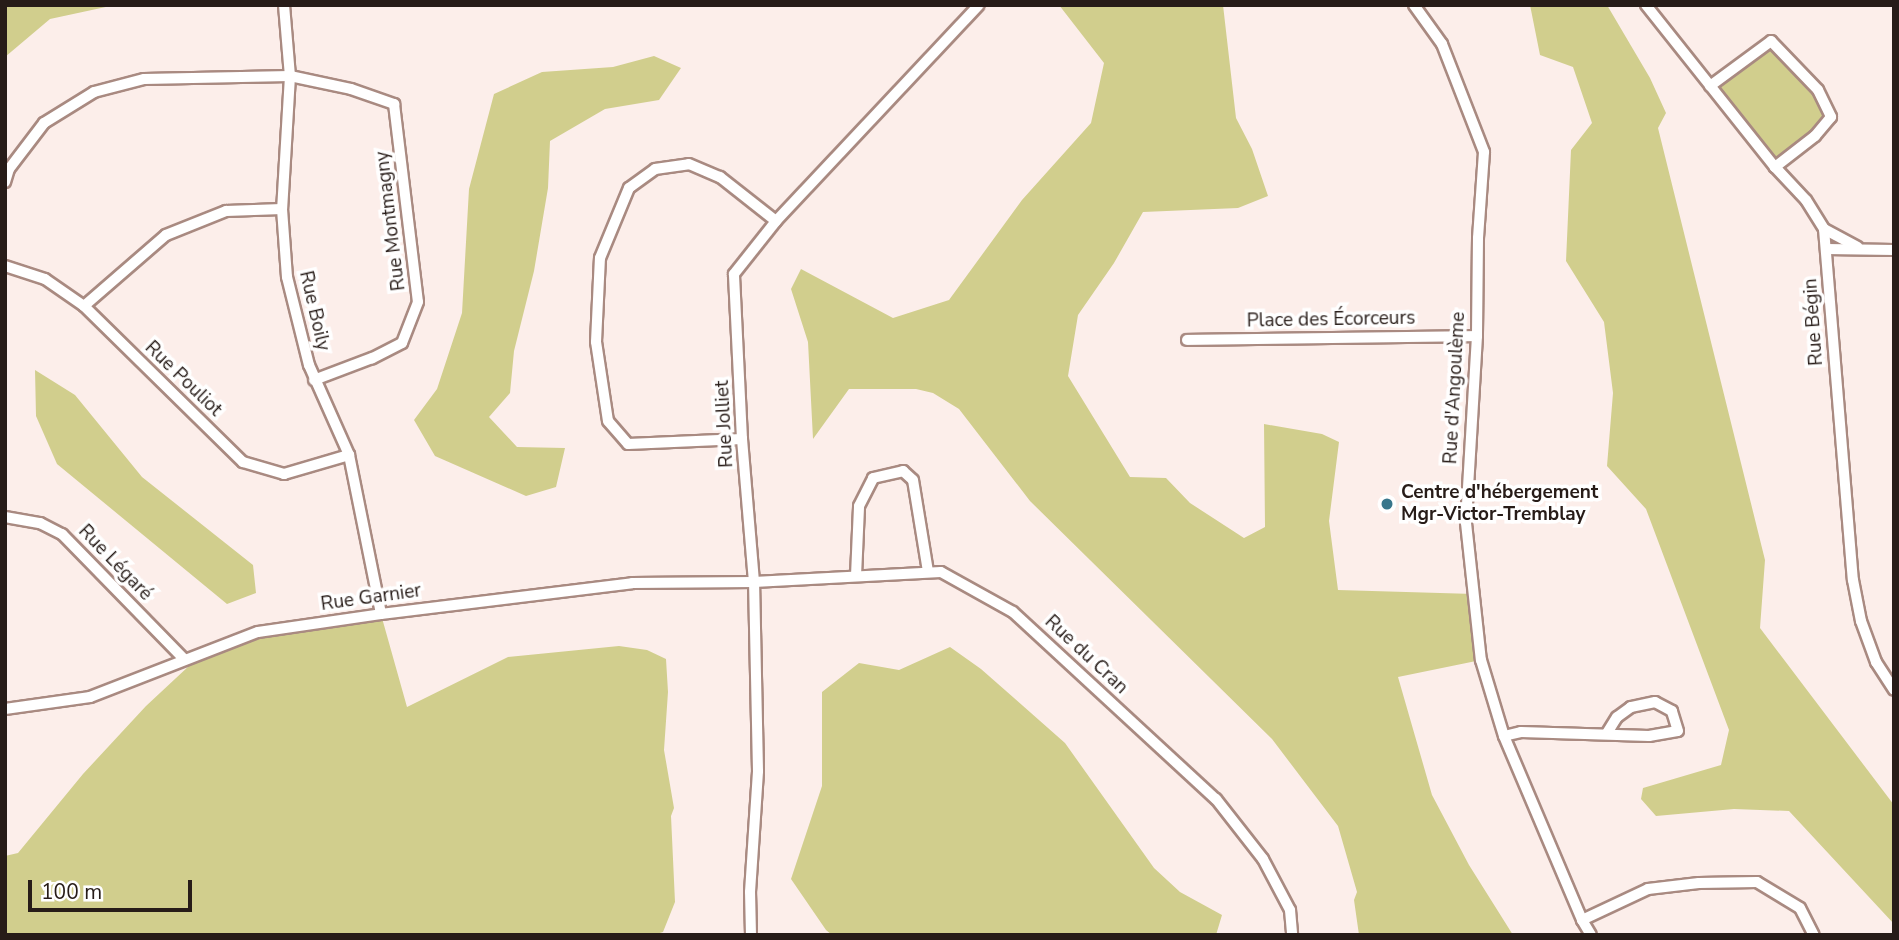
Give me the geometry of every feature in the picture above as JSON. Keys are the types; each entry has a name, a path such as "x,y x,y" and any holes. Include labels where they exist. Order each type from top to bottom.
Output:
{"street":[{"name":"Rue Boily","path":"284,5 290,76 282,209 287,276 314,380 349,455 381,614"},
{"name":"Rue Jolliet","path":"751,935 750,892 758,771 754,582 742,439 734,274 776,220 979,5"},
{"name":"Rue d'Angoulème","path":"1414,5 1442,44 1485,152 1478,239 1466,523 1481,660 1504,736 1582,920 1591,935"},
{"name":"Rue Bégin","path":"1647,5 1776,167 1806,200 1824,229 1853,580 1861,621 1876,662 1894,690"},
{"path":"1710,86 1770,41 1818,90 1831,117 1815,136 1776,167"},
{"path":"5,182 9,169 44,123 94,92 144,79 290,76"},
{"name":"Rue Montmagny","path":"290,76 351,89 394,104 418,302 402,342 372,358 314,380"},
{"path":"742,439 628,444 608,421 596,342 600,258 629,188 655,169 689,163 720,177 776,220"},
{"path":"84,306 166,235 226,211 282,209"},
{"path":"1824,229 1864,249"},
{"path":"1826,249 1894,250"},
{"name":"Rue Pouliot","path":"5,266 45,279 84,306 243,462 284,474 349,455"},
{"name":"Place des Écorceurs","path":"1187,340 1476,336"},
{"path":"856,576 859,506 873,478 903,471 913,480 928,572"},
{"name":"Rue Légaré","path":"5,517 40,523 62,534 184,659"},
{"name":"Rue du Cran","path":"754,582 941,572 1013,612 1216,799 1263,859 1290,910 1292,935"},
{"name":"Rue Garnier","path":"5,709 90,697 258,632 632,583 754,582"},
{"path":"1504,736 1521,732 1649,736 1678,731 1672,711 1656,702 1631,706 1618,717 1607,733"},
{"path":"1582,920 1648,889 1699,883 1757,882 1800,908 1814,935"}],"shaded area":[{"path":"5,5 115,5 50,19 5,57"},
{"path":"1059,5 1223,5 1236,118 1252,149 1268,196 1238,208 1143,212 1114,263 1078,315 1068,376 1130,477 1166,478 1190,503 1244,538 1265,527 1264,424 1322,434 1339,442 1329,521 1338,590 1474,594 1481,660 1398,677 1432,795 1469,865 1513,935 1359,935 1354,900 1357,892 1338,826 1272,739 1030,501 959,409 933,393 916,389 849,389 813,439 808,342 791,289 801,269 893,318 949,300 1022,200 1091,123 1104,63"},
{"path":"1530,5 1607,5 1650,78 1666,113 1658,128 1765,560 1760,628 1894,805 1894,924 1789,811 1734,809 1656,816 1641,799 1643,788 1721,765 1729,730 1646,509 1607,466 1613,393 1604,322 1566,261 1571,150 1592,123 1573,67 1540,55"},
{"path":"1771,41 1818,90 1831,117 1775,167 1710,86"},
{"path":"654,56 681,68 659,100 605,109 550,141 548,188 534,271 514,351 510,393 489,417 517,447 565,448 556,487 526,496 435,456 414,420 437,389 462,313 469,189 494,94 542,72 613,67"},
{"path":"35,370 75,395 142,477 253,565 256,593 227,604 57,464 36,416"},
{"path":"382,618 407,707 508,657 619,646 647,650 666,659 668,692 664,750 674,808 671,816 675,902 663,932 653,935 5,935 5,856 18,853 83,774 146,706 190,665 258,639"},
{"path":"950,647 981,669 1065,743 1154,868 1180,892 1222,915 1216,935 832,935 826,930 791,879 822,786 822,692 859,663 899,670"}],"place":[{"name":"Centre d'hébergement Mgr-Victor-Tremblay","path":"1387,504"}]}
